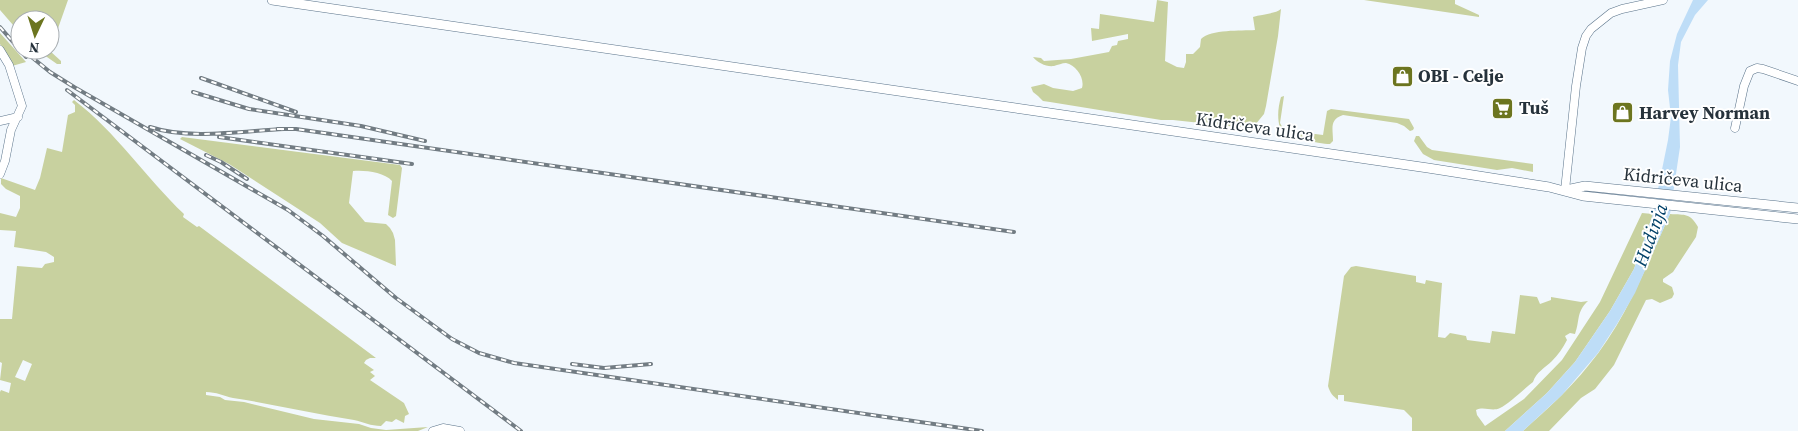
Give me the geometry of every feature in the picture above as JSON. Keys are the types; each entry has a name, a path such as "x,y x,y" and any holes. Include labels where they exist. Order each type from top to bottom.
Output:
{"main road":[{"name":"Kidričeva ulica","path":"272,0 1428,168 1565,190 1583,196 1798,219"},
{"name":"Kidričeva ulica","path":"1565,190 1585,186 1798,208"}],"street":[{"path":"1565,190 1577,79 1586,36 1596,24 1611,13 1663,0"},
{"path":"0,50 10,65 22,106 11,130 5,161 0,174"},
{"path":"1735,128 1744,86 1750,71 1757,68 1762,69 1798,81"},
{"path":"0,121 18,117"},
{"path":"433,431 442,428 460,431"}],"green space":[{"path":"0,0 68,0 60,23 60,10 10,10 10,22 0,10"},
{"path":"1157,0 1168,2 1165,61 1184,68 1186,54 1193,54 1200,47 1201,39 1219,32 1255,30 1253,17 1281,9 1266,106 1264,114 1255,125 1238,127 1161,120 1043,101 1033,92 1031,87 1044,84 1053,88 1073,91 1082,88 1083,84 1079,72 1070,64 1064,63 1048,66 1040,63 1033,57 1041,58 1044,61 1071,59 1109,52 1112,46 1117,45 1118,41 1128,39 1128,34 1092,41 1091,28 1099,29 1100,14 1154,22"},
{"path":"1364,0 1455,0 1455,4 1479,15 1479,17"},
{"path":"0,33 10,44 10,60 24,60 26,62 12,66 0,44"},
{"path":"51,60 61,61 61,64 57,64"},
{"path":"1284,96 1280,123 1284,130 1323,135 1327,111 1331,109 1409,119 1414,128 1410,131 1397,123 1343,115 1334,122 1332,128 1333,141 1330,144 1318,143 1296,137 1280,128 1278,120 1279,109 1281,97"},
{"path":"74,100 104,126 184,214 183,217 197,227 199,226 376,358 370,358 364,363 374,370 370,372 375,376 370,380 404,403 409,414 405,416 404,423 396,419 392,422 386,421 381,426 377,426 213,393 206,392 206,395 314,419 359,424 371,428 386,430 428,427 418,431 0,431 0,392 1,390 9,393 11,383 0,380 2,363 0,362 0,319 12,319 17,266 42,268 45,264 54,262 54,257 46,252 14,247 16,231 0,230 0,213 16,217 20,208 20,196 6,189 1,184 1,178 35,190 40,178 47,148 62,152 68,115 75,112 75,105 72,102","holes":["23,360 32,364 25,381 15,377"]},
{"path":"1416,136 1419,136 1427,147 1432,150 1533,164 1533,172 1512,168 1497,170 1434,160 1423,154 1414,141"},
{"path":"182,137 400,165 402,168 396,216 393,218 388,215 392,181 384,175 369,171 353,171 349,203 365,222 386,224 390,228 395,240 396,266 342,243 320,223 229,164 180,139"},
{"path":"1642,213 1653,214 1634,269 1610,311 1575,362 1547,393 1505,431 1412,431 1412,418 1404,410 1344,401 1344,395 1338,395 1338,400 1333,396 1328,386 1344,276 1351,267 1356,266 1416,276 1416,282 1425,284 1426,280 1442,283 1438,337 1445,338 1450,333 1466,336 1467,340 1490,343 1492,331 1515,334 1520,295 1537,297 1540,304 1551,300 1551,297 1581,302 1588,301 1580,313 1575,334 1570,333 1565,336 1567,340 1560,351 1538,373 1533,382 1500,408 1476,410 1477,415 1485,426 1524,399 1562,360 1600,302"},
{"path":"1670,214 1690,217 1698,227 1696,237 1673,272 1663,279 1663,282 1672,287 1674,294 1672,298 1660,303 1652,299 1646,300 1614,365 1595,389 1581,398 1549,431 1523,431 1557,400 1601,349 1634,293"}],"water":[{"name":"Hudinja","path":"1693,0 1708,0 1695,15 1681,42 1678,65 1680,147 1670,214 1635,293 1598,353 1562,395 1523,431 1505,431 1547,393 1575,362 1610,311 1634,269 1653,214 1668,140 1671,117 1668,90 1670,61 1677,34"}],"railway":[{"path":"0,27 10,39"},
{"path":"35,60 74,87 288,210 323,236 396,298 452,339 479,353 514,363 982,431"},
{"path":"201,78 296,112"},
{"path":"67,90 521,431"},
{"path":"193,92 249,109 361,126 425,141"},
{"path":"150,127 165,131 199,134 284,129"},
{"path":"277,129 296,129 1014,232"},
{"path":"219,137 412,164"},
{"path":"206,155 221,162 247,179"},
{"path":"572,364 604,368 651,364"}],"place":[{"name":"OBI - Celje","path":"1402,76"},
{"name":"Tuš","path":"1503,108"},
{"name":"Harvey Norman","path":"1623,113"}]}
